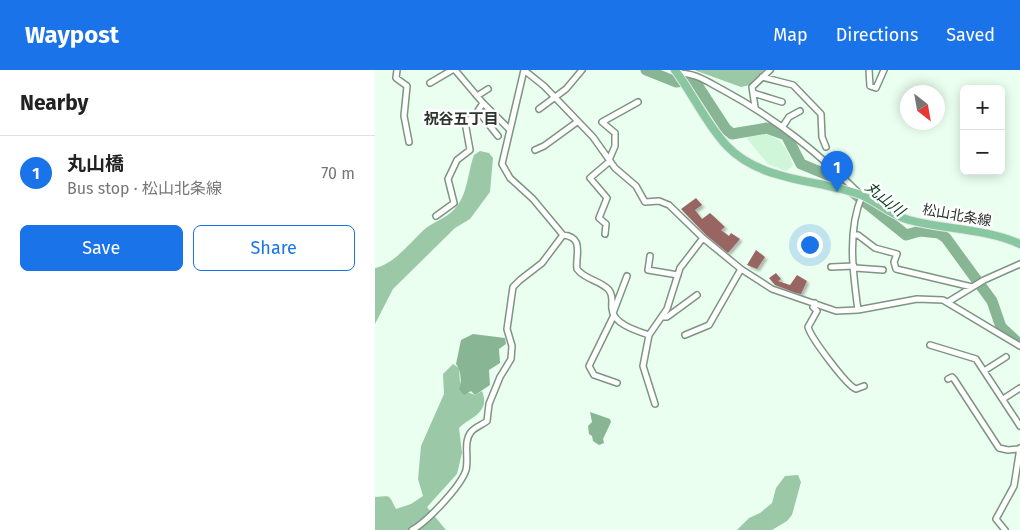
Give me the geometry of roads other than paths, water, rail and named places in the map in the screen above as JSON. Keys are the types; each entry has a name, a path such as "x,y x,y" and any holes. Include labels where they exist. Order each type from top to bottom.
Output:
{"main road":[{"name":"松山北条線","path":"677,72 727,146 752,164 803,182 839,189 862,196 908,219 1002,236 1020,244"}],"street":[{"path":"397,70 396,78 407,86 404,116 409,142"},
{"path":"430,83 453,70 509,129"},
{"path":"649,335 629,328 614,314 612,295 605,286 590,280 579,272 576,264 579,255 577,245 570,237 563,235 543,210 510,178 504,169 502,159 524,70 555,98 598,142 609,160 631,181 645,202 664,202 703,238 741,269 772,289 836,310 859,310 917,299 947,302 1020,346"},
{"path":"539,109 555,98 582,70"},
{"path":"755,107 752,87 770,70"},
{"path":"869,70 868,82 870,86 876,88 884,70"},
{"path":"677,72 697,74 755,107 809,146 862,196 855,214 853,234 859,310"},
{"path":"762,77 793,85 812,104 821,114 822,137 826,147"},
{"path":"477,96 488,90"},
{"path":"753,93 782,102"},
{"path":"605,234 606,224 599,218 607,198 590,178 609,160 615,146 615,133 602,124 602,122 638,102"},
{"path":"436,216 454,203 448,178 457,160 470,150 465,122 478,111 483,103"},
{"path":"478,111 497,136"},
{"path":"783,126 786,119 800,111"},
{"path":"535,150 577,122"},
{"path":"853,234 875,248 897,254 896,269 972,287"},
{"path":"412,530 450,496 461,481 466,469 468,438 475,428 487,421 489,404 500,377 511,359 512,346 507,329 513,287 542,262 563,235"},
{"path":"655,404 643,366 649,335 662,317 671,299 678,275 703,238"},
{"path":"650,256 648,270 678,275"},
{"path":"947,302 972,287 1020,264"},
{"path":"831,267 883,270"},
{"path":"685,335 709,325 741,269"},
{"path":"617,383 595,375 589,366 614,314 627,276"},
{"path":"662,317 667,317 697,295"},
{"path":"815,303 813,306 817,311 808,327 817,346 834,364 847,384 856,389 864,386"},
{"path":"930,345 976,359 1020,426"},
{"path":"984,371 1005,357"},
{"path":"948,379 952,377 954,379 1000,449 1019,449 1014,486 995,519 1005,530"},
{"path":"1003,400 1020,388"}],"waterway":[{"name":"丸山川","path":"646,70 676,82 694,80 726,129 732,134 767,128 786,135 801,164 835,178 906,235 920,231 939,233 946,238 992,301 1001,327 1015,340"}],"place":[{"name":"丸山橋","path":"837,192"}],"district":[{"name":"祝谷五丁目","path":"461,119"}]}
